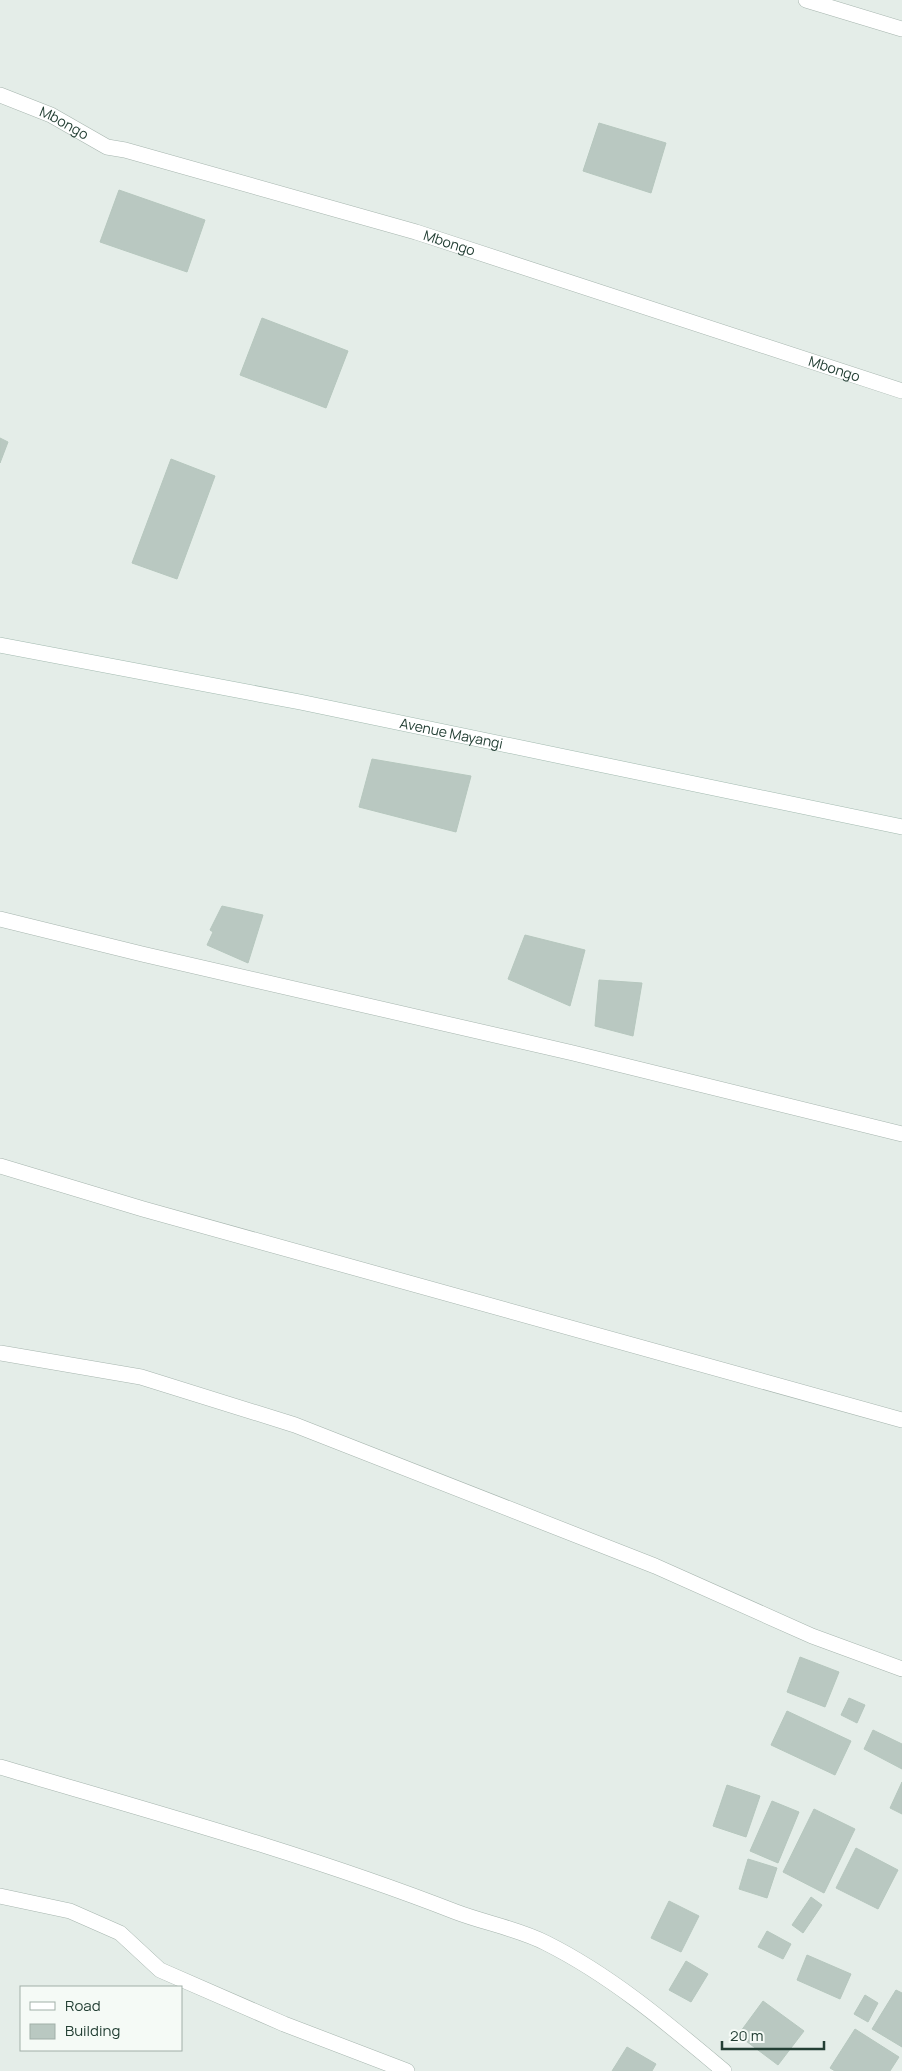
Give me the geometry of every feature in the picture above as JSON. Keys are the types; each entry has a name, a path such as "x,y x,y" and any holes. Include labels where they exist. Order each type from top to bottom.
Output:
{"street":[{"path":"806,0 902,30"},
{"name":"Mbongo","path":"0,95 51,115 107,147 125,150 416,232 902,391"},
{"name":"Avenue Mayangi","path":"0,645 300,702 902,827"},
{"path":"0,919 142,954 573,1053 902,1134"},
{"path":"0,1166 153,1211 902,1420"},
{"path":"0,1353 141,1376 295,1425 655,1566 812,1636 902,1669"},
{"path":"0,1767 383,1883 466,1916 545,1942 599,1974 663,2019 724,2071"},
{"path":"0,1896 78,1915 120,1933 160,1970 284,2024 407,2071"}],"building":[{"path":"599,123 666,143 651,193 583,171"},
{"path":"119,190 205,220 187,272 100,242"},
{"path":"262,318 348,351 326,408 240,375"},
{"path":"0,438 8,442 0,463"},
{"path":"171,459 215,476 177,579 132,563"},
{"path":"372,759 471,776 456,832 359,807"},
{"path":"222,906 263,915 248,963 207,945 213,932 210,930"},
{"path":"525,935 585,950 570,1006 508,979"},
{"path":"599,980 642,983 633,1036 595,1026"},
{"path":"800,1657 839,1672 825,1707 787,1692"},
{"path":"849,1698 865,1705 857,1723 841,1715"},
{"path":"787,1711 851,1741 835,1775 771,1745"},
{"path":"873,1730 902,1744 902,1769 864,1749"},
{"path":"902,1782 902,1814 890,1808"},
{"path":"727,1785 760,1796 746,1837 713,1826"},
{"path":"772,1801 799,1812 778,1863 750,1851"},
{"path":"814,1809 855,1829 824,1893 783,1872"},
{"path":"856,1848 898,1870 878,1909 836,1888"},
{"path":"748,1859 777,1868 767,1898 739,1889"},
{"path":"811,1897 822,1905 803,1933 792,1925"},
{"path":"669,1901 699,1916 681,1952 651,1938"},
{"path":"767,1931 791,1944 783,1959 758,1947"},
{"path":"807,1955 851,1974 840,1999 797,1980"},
{"path":"686,1961 708,1974 691,2002 669,1990"},
{"path":"896,1990 902,1993 902,2047 872,2029"},
{"path":"865,1995 878,2003 868,2022 854,2014"},
{"path":"763,2001 804,2031 778,2065 738,2035"},
{"path":"855,2029 899,2057 890,2071 835,2071 830,2068"},
{"path":"627,2047 656,2064 652,2071 612,2071"}]}
